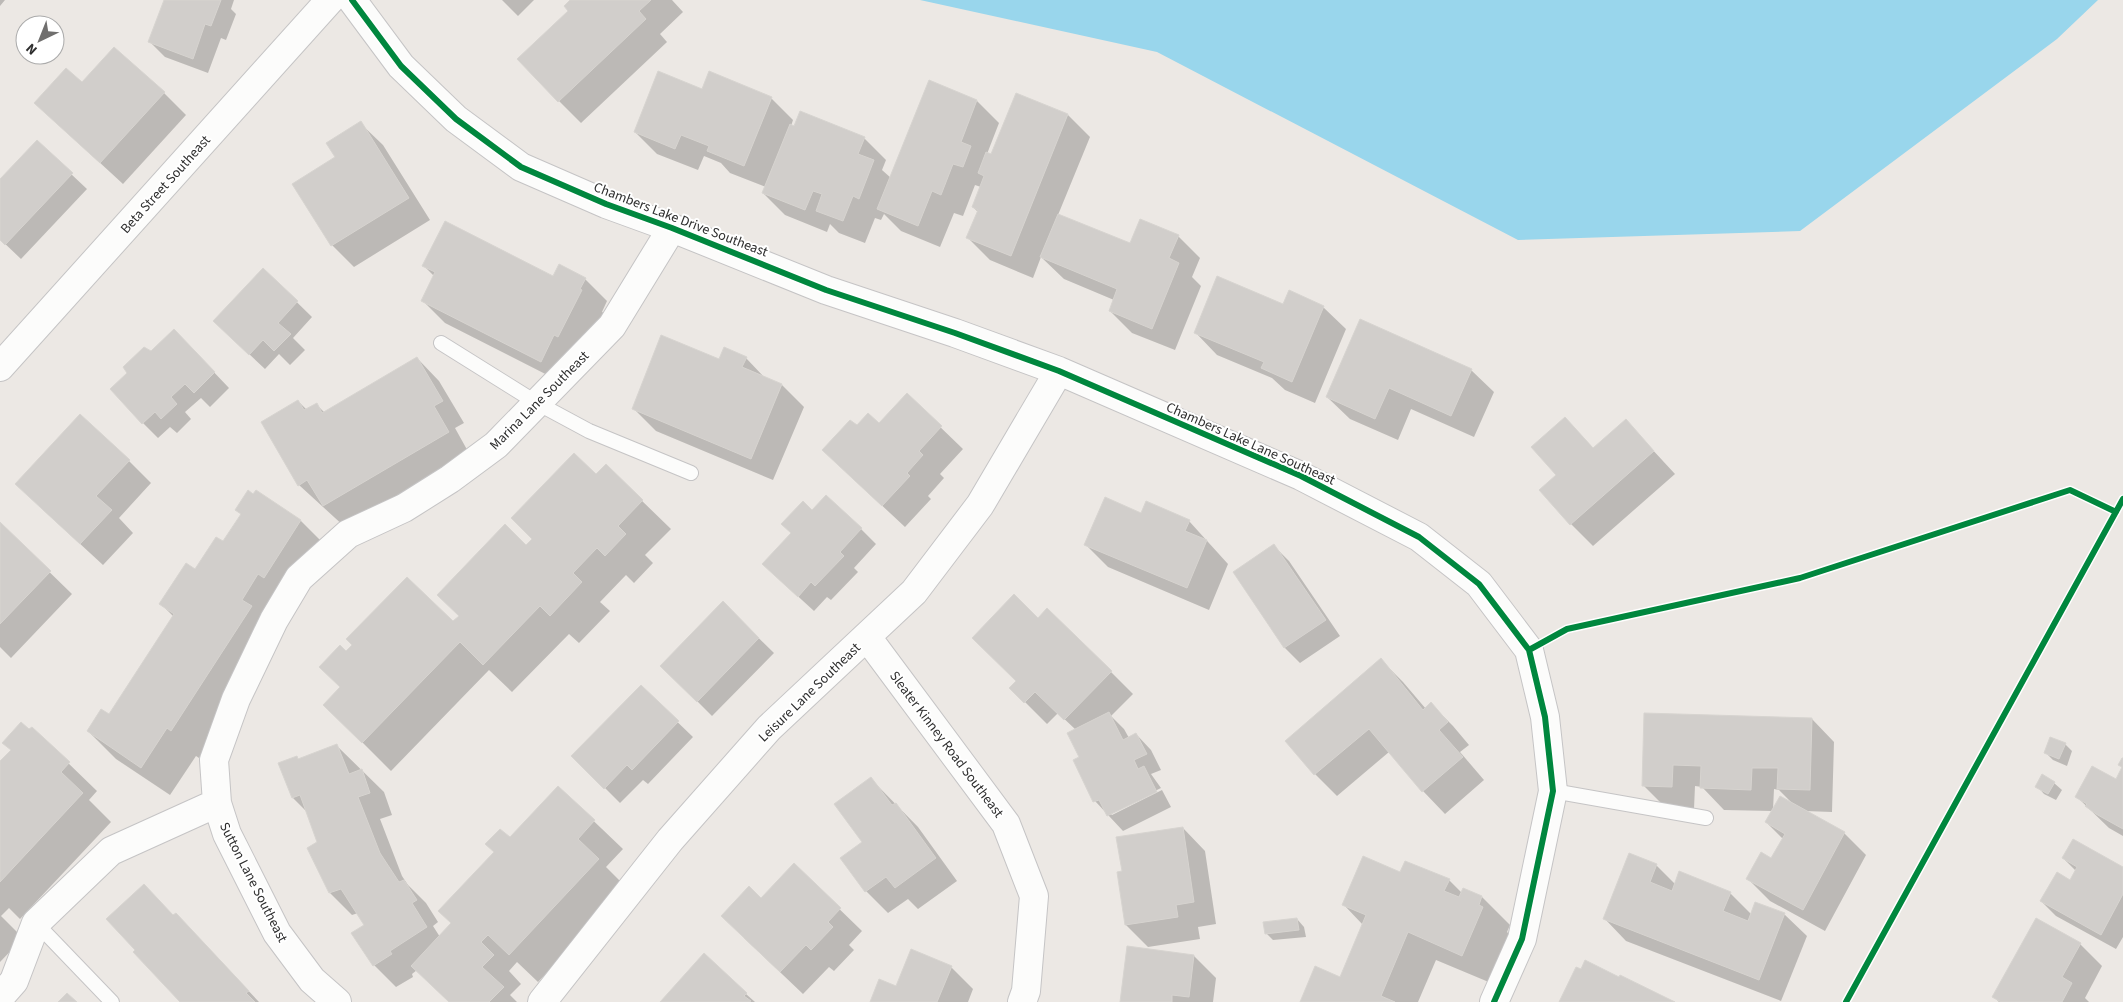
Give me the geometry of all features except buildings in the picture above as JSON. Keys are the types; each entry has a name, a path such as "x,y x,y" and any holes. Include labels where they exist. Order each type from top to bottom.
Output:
{"street":[{"name":"Beta Street Southeast","path":"0,367 330,0"},
{"name":"Chambers Lake Drive Southeast","path":"352,0 401,66 456,119 522,167 606,204 672,228 826,290 955,333 1059,371"},
{"name":"Marina Lane Southeast","path":"217,803 214,760 236,699 274,620 300,578 348,534 404,508 450,479 496,445 612,326 672,228"},
{"name":"Leisure Lane Southeast","path":"542,1002 670,840 769,728 914,592 980,505 1059,371"},
{"name":"Chambers Lake Lane Southeast","path":"1059,371 1301,476 1419,537 1480,584 1529,650 1545,717 1553,791 1522,939 1494,1002"},
{"name":"Sleater Kinney Road Southeast","path":"867,636 1006,824 1034,896 1026,991 1022,1002"},
{"path":"0,996 14,982 36,922 111,851 217,803"},
{"name":"Sutton Lane Southeast","path":"217,803 227,834 277,933 312,980 336,1002"}],"lane":[{"path":"441,344 538,403 589,431 691,473"},
{"path":"1553,791 1706,818"},
{"path":"36,922 112,1002"}],"water":[{"path":"920,0 2098,0 2057,39 1800,231 1518,240 1157,52"}],"cycle path":[{"path":"352,0 401,66 456,119 521,167 606,204 672,228 826,290 955,333 1059,371 1301,476 1419,537 1479,584 1529,650 1545,717 1553,791 1522,939 1494,1002"},
{"path":"1529,650 1567,629 1800,578 2070,490 2116,512"},
{"path":"1846,1002 2123,499"}]}
